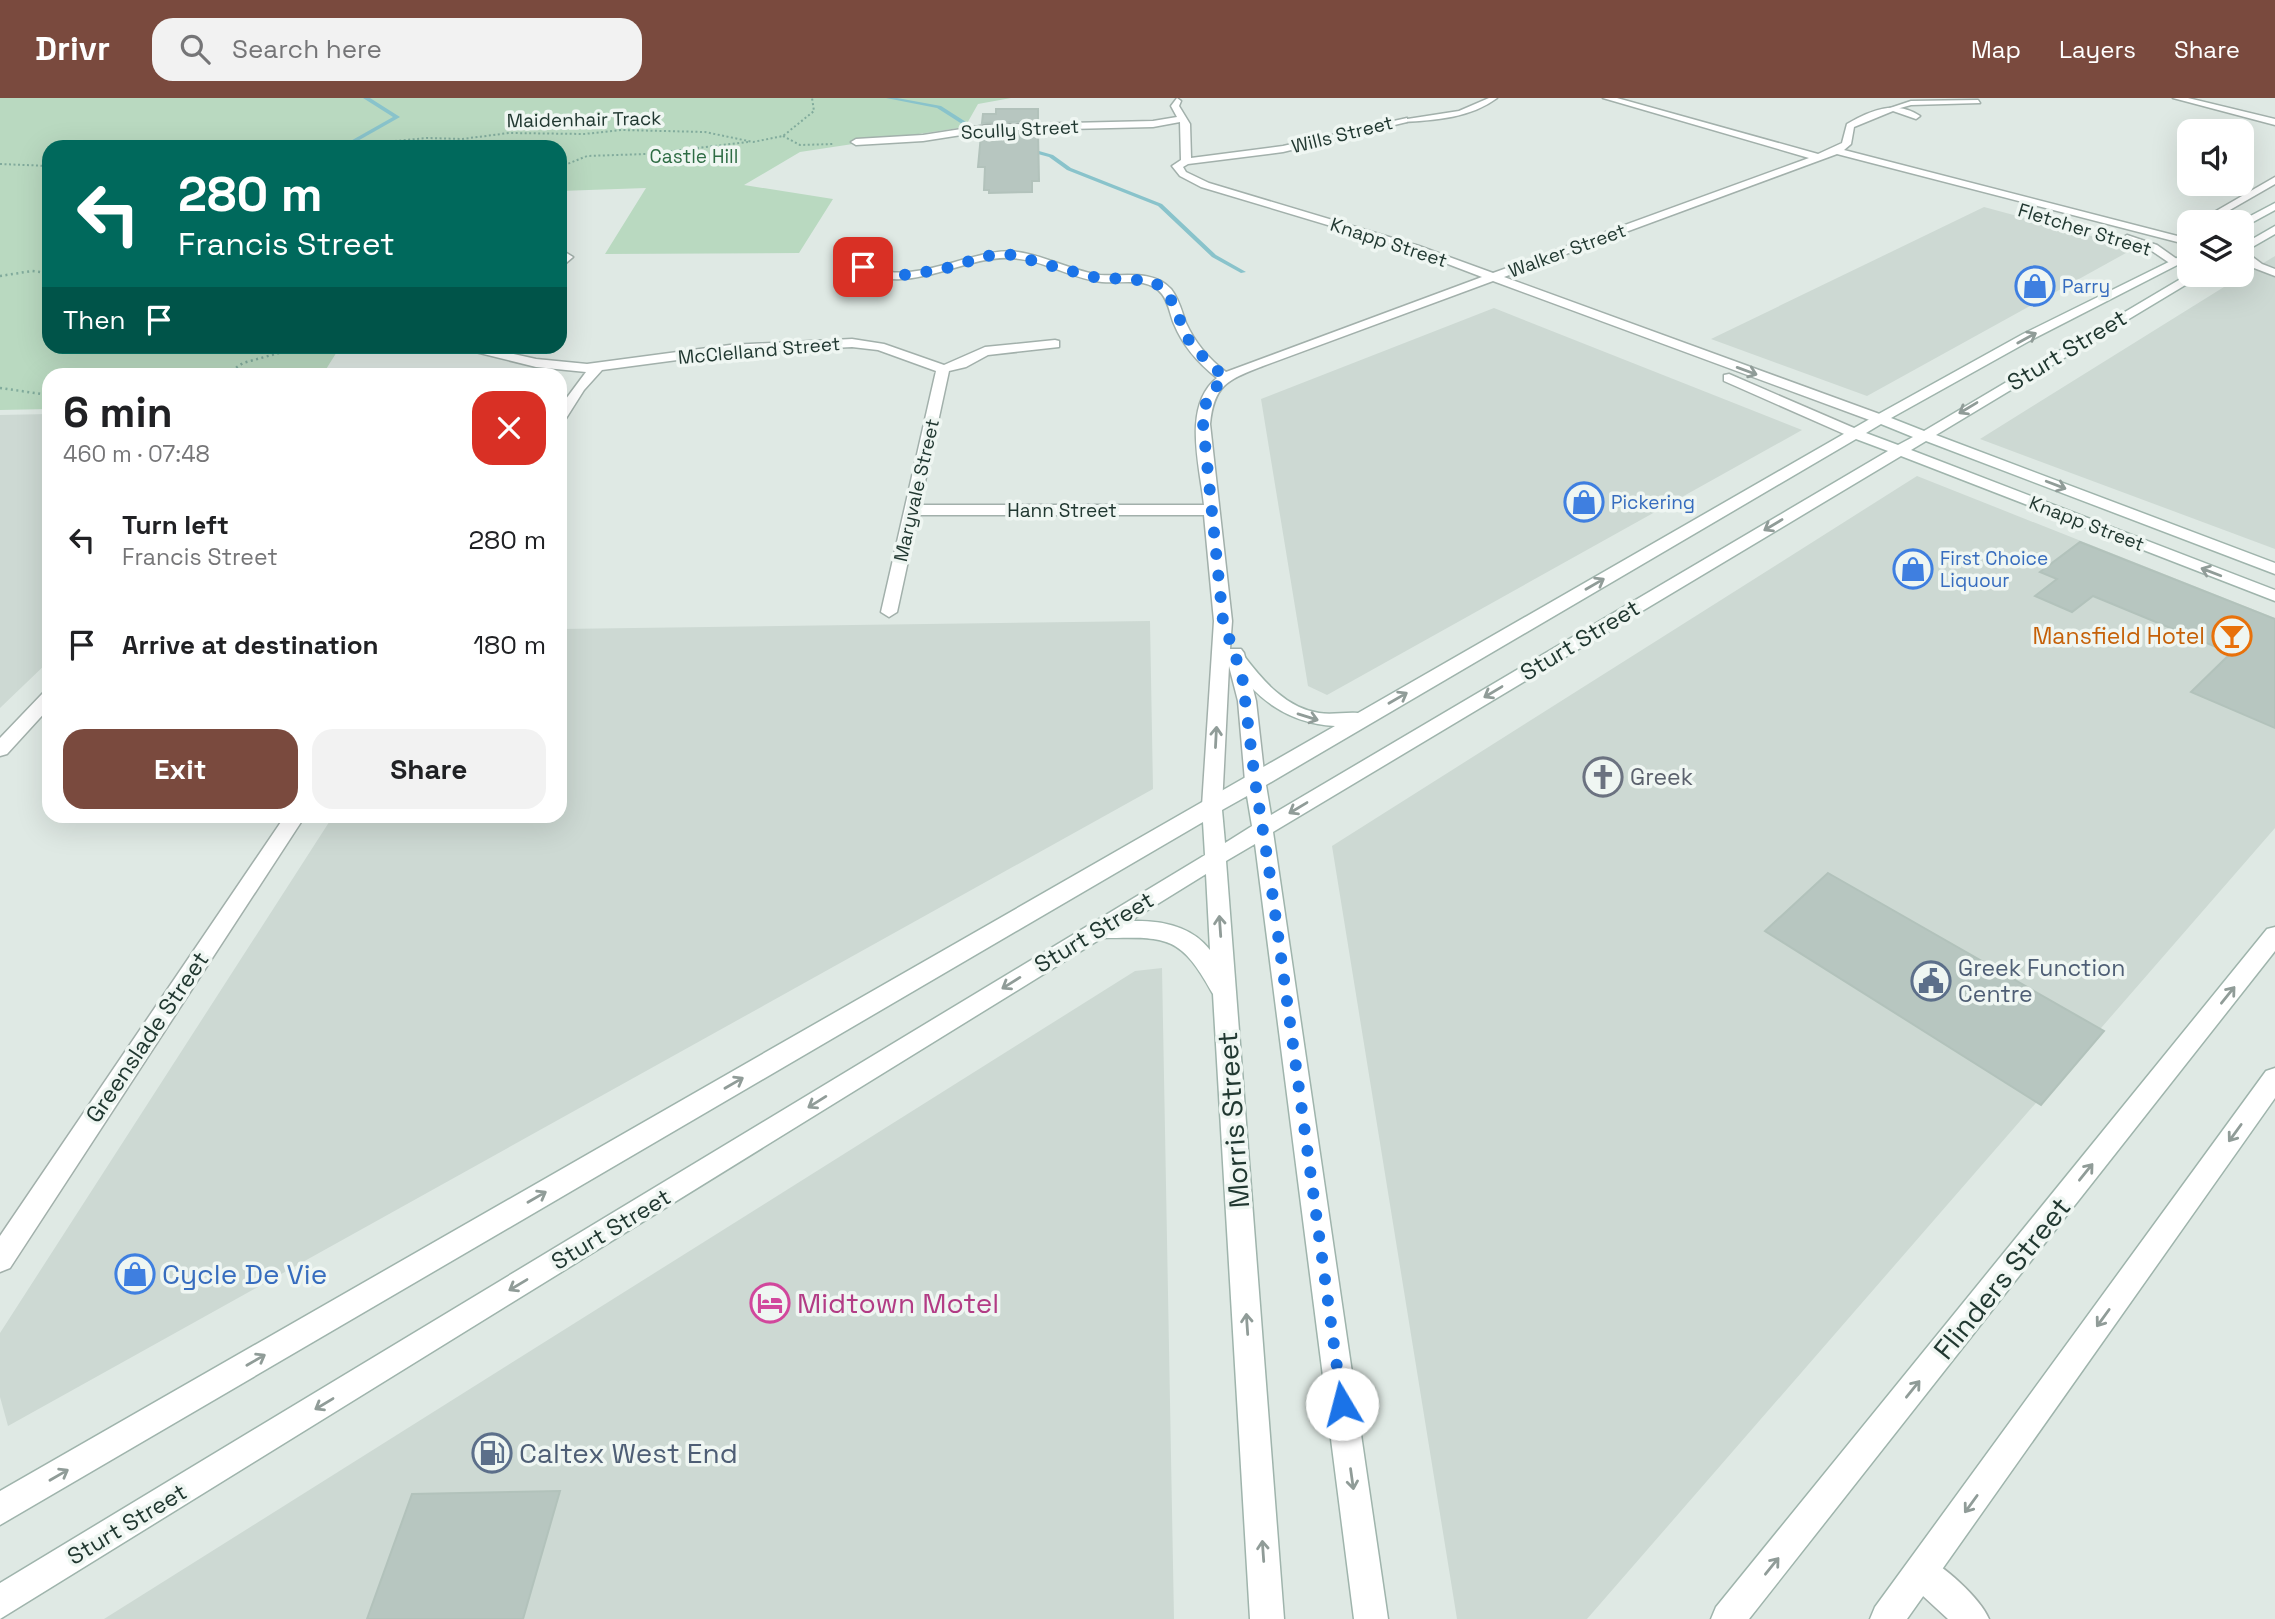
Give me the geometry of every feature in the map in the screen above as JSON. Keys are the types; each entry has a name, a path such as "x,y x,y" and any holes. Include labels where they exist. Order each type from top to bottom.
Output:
{"street":[{"path":"2177,98 2275,122"},
{"path":"1613,99 1818,157"},
{"path":"1177,101 1174,104 1183,119 1186,161"},
{"path":"1836,151 1846,144 1853,123 1893,108 1916,116"},
{"name":"Scully Street","path":"856,142 917,139 981,129 1153,124 1183,119"},
{"name":"Wills Street","path":"1186,161 1283,149 1404,120"},
{"path":"1153,124 1171,126 1185,132"},
{"name":"Walker Street","path":"1225,378 1258,363 1836,151"},
{"name":"Fletcher Street","path":"1836,151 2175,238"},
{"name":"Knapp Street","path":"1186,161 1177,165 1180,172 1205,185 1402,243 1923,434 2275,569"},
{"path":"2223,210 2275,180"},
{"name":"Fletcher Street","path":"2007,196 2002,201 2010,206 2132,239 2177,256"},
{"path":"2254,218 2275,206"},
{"path":"2254,243 2275,229"},
{"path":"2132,239 2149,239 2156,233"},
{"path":"865,251 859,260 863,267 885,274 903,275 940,270 987,256 1008,254 1093,277 1153,281 1168,293 1191,345 1225,378"},
{"name":"Sturt Street","path":"0,1509 1880,419 2177,260"},
{"path":"2254,262 2275,275"},
{"path":"2254,274 2275,275"},
{"name":"Sturt Street","path":"0,1602 1263,829 1923,434 2177,286"},
{"path":"2112,293 2146,303"},
{"name":"Knapp Street","path":"1614,322 1856,433 2275,596"},
{"name":"McClelland Street","path":"497,354 552,365 597,368 730,349 852,343 880,347 943,369"},
{"path":"943,369 961,364 982,351 1055,344"},
{"path":"567,406 597,368"},
{"name":"Maryvale Street","path":"889,612 943,369"},
{"name":"Morris Street","path":"1225,378 1211,390 1205,405 1203,424 1223,621 1212,806 1267,1619"},
{"path":"1780,400 1798,389"},
{"path":"1985,484 2011,467"},
{"name":"Hann Street","path":"911,510 1213,510"},
{"name":"Morris Street","path":"1223,621 1238,660 1247,701 1255,781 1371,1619"},
{"path":"1238,660 1260,691 1299,715 1327,721 1367,716"},
{"path":"0,750 42,705"},
{"name":"Greenslade Street","path":"0,1259 290,823"},
{"path":"1097,930 1153,931 1185,938 1197,948 1225,993"},
{"name":"Flinders Street","path":"1728,1619 2275,935"},
{"path":"1887,1619 2275,1078"},
{"path":"1922,1572 1972,1619"}],"lane":[{"name":"Wills Street","path":"1404,120 1461,114 1475,110 1494,98"},
{"path":"1893,108 1911,103 1978,102"}],"path":[{"name":"Maidenhair Track","path":"406,140 462,139 509,133 584,134 622,130 705,132 753,142 783,136 814,111 812,98"},
{"path":"783,136 790,142 805,145 856,142"},
{"path":"567,164 587,156 753,142"},
{"path":"0,164 42,166"},
{"path":"0,276 42,272"},
{"path":"236,368 243,363 275,354"},
{"path":"0,388 42,394"}],"shaded area":[{"path":"1984,207 2135,248 1867,396 1711,339"},
{"path":"2275,256 2275,549 1980,439 2224,287 2254,287 2254,269"},
{"path":"1494,308 1802,430 1327,695 1308,686 1261,399"},
{"path":"42,414 42,668 0,708 0,415"},
{"path":"1917,476 2275,618 2275,828 1587,1619 1457,1619 1332,846"},
{"path":"1150,621 1153,789 8,1426 0,1397 0,1333 328,823 567,823 567,629"},
{"path":"1162,968 1174,1619 104,1619 1135,971"}],"green space":[{"name":"Castle Hill","path":"0,98 1011,98 978,104 965,127 800,152 744,185 833,199 799,253 605,254 646,188 567,191 567,140 42,140 42,354 336,354 327,368 42,368 42,409 0,410"}],"building":[{"path":"996,109 1038,109 1038,121 982,123 983,114 996,114"},
{"path":"1038,132 1039,181 1032,181 1032,192 989,193 989,190 984,190 985,167 978,167 981,135"},
{"name":"Mansfield Hotel","path":"2080,542 2275,619 2275,728 2191,692 2231,653 2093,596 2072,612 2035,596 2057,579 2040,572"},
{"name":"Greek Function Centre","path":"1828,873 2104,1031 2041,1105 1765,931"},
{"path":"560,1491 523,1619 367,1619 412,1494"}],"waterway":[{"path":"356,140 397,117 366,98"},
{"path":"889,98 939,107 986,137 998,141"},
{"path":"1025,149 1051,156 1069,169 1160,205 1214,256 1243,272"}],"place":[{"name":"Parry","path":"2035,286"},
{"name":"Pickering","path":"1584,502"},
{"name":"First Choice Liquour","path":"1913,569"},
{"name":"Mansfield Hotel","path":"2232,636"},
{"name":"Greek","path":"1603,777"},
{"name":"Greek Function Centre","path":"1931,981"},
{"name":"Cycle De Vie","path":"135,1274"},
{"name":"Midtown Motel","path":"770,1303"},
{"name":"Caltex West End","path":"492,1453"}],"route":[{"path":"863,267 878,273 917,274 966,264 995,254 1008,254 1093,277 1153,281 1168,293 1191,345 1225,378 1207,396 1203,424 1223,621 1238,660 1247,701 1255,781 1342,1404"}]}
